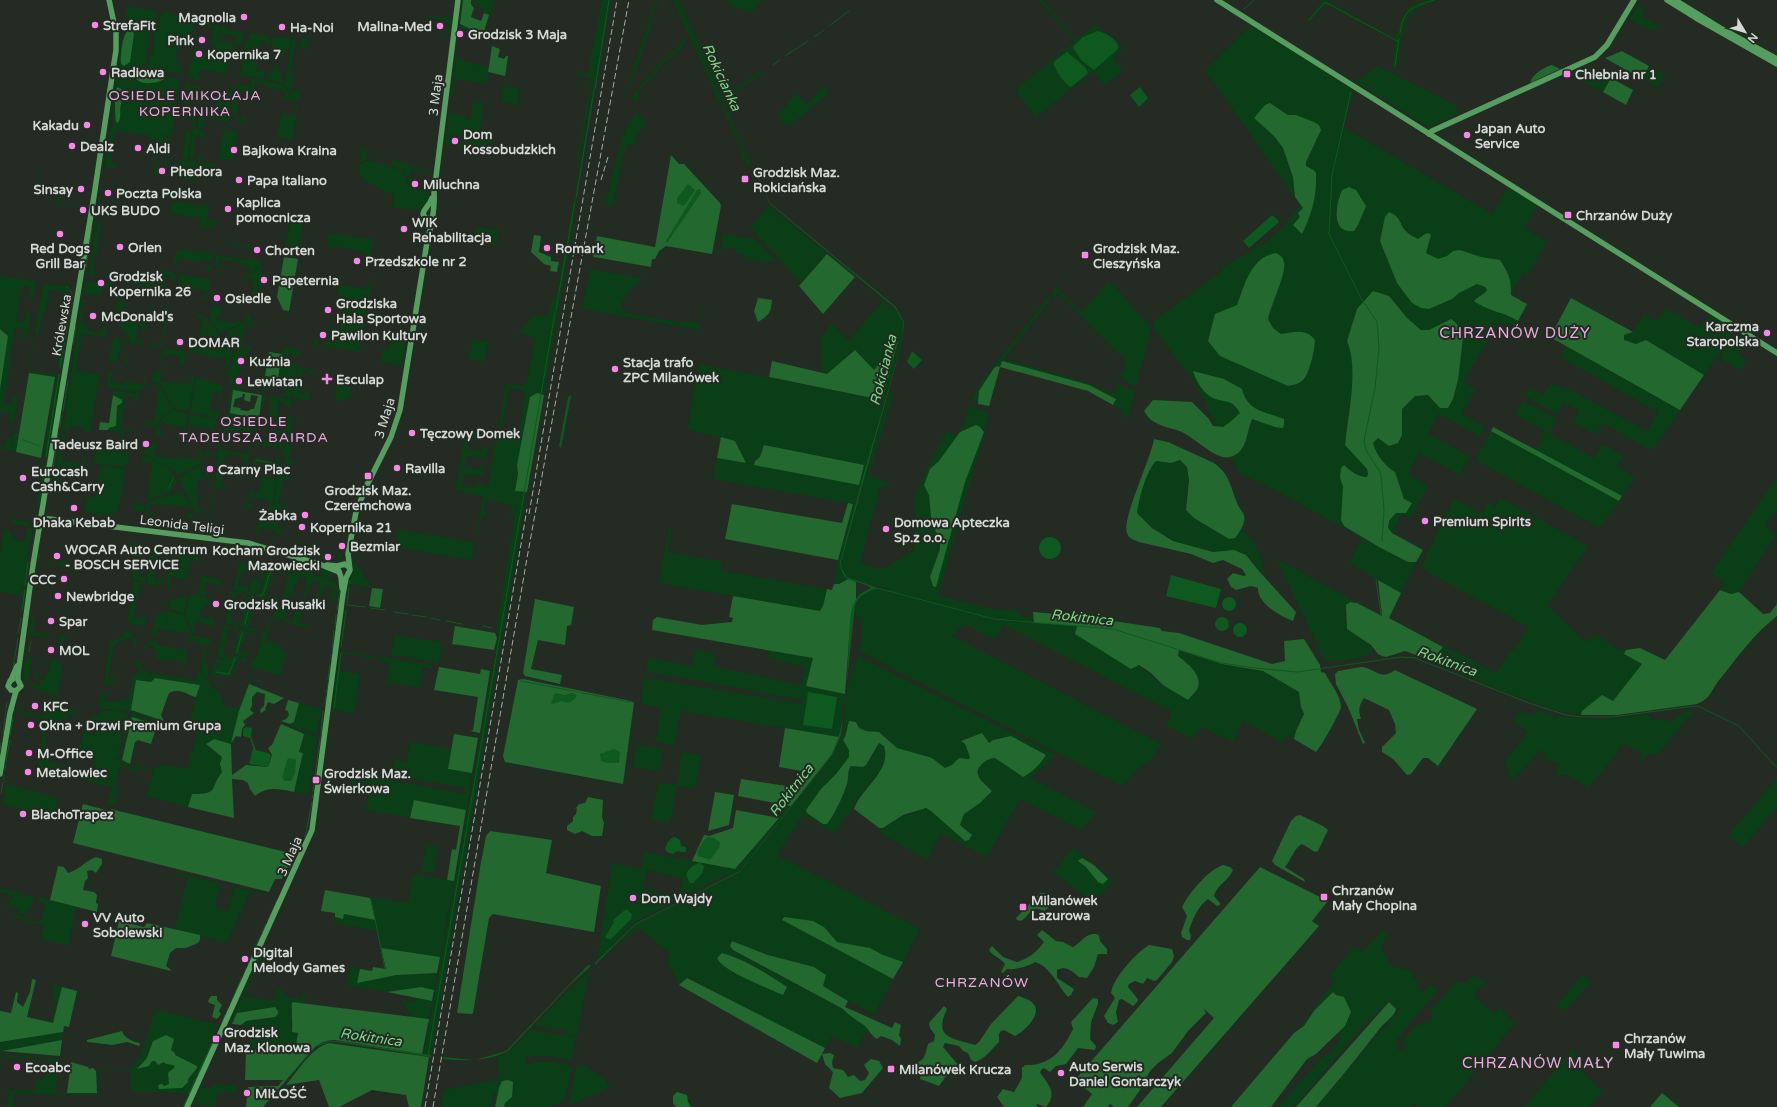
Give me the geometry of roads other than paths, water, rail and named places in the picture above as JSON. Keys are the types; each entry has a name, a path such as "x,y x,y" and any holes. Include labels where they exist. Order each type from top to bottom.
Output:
{"street":[{"name":"Królewska","path":"20,655 8,685 14,690 20,687 18,680 20,655 116,50 116,32 109,0"},
{"name":"3 Maja","path":"187,1107 312,830 343,594 347,575 350,570 348,554 352,529 359,503 391,437 398,417 428,236 434,215 431,209 458,0"},
{"path":"1217,0 1777,353"},
{"path":"1429,134 1432,131 1595,57 1607,45 1634,0"},
{"path":"1667,0 1722,34 1777,64"},
{"path":"1675,0 1722,29 1777,59"},
{"path":"431,209 423,212 425,218 432,218"},
{"name":"3 Maja","path":"425,218 428,236"},
{"name":"Leonida Teligi","path":"41,518 239,541 319,564 339,573"},
{"name":"3 Maja","path":"343,594 338,569 348,554"},
{"name":"Leonida Teligi","path":"319,564 342,564"},
{"path":"342,564 349,567"},
{"path":"339,573 344,576 347,575"},
{"path":"11,680 18,680"},
{"path":"0,774 14,690"}],"waterway":[{"path":"595,89 609,0"},
{"path":"1244,9 1254,0"},
{"path":"1400,33 1406,14 1410,10 1414,7 1434,0"},
{"path":"1309,20 1325,2 1399,42"},
{"path":"829,26 849,11"},
{"path":"814,37 824,30"},
{"path":"1395,66 1399,38"},
{"path":"785,56 808,41"},
{"path":"773,65 780,60"},
{"path":"576,198 594,90"},
{"path":"1351,92 1332,175 1329,234 1361,298 1377,322 1379,348 1375,388 1364,441 1366,450 1381,474 1384,510 1382,541"},
{"path":"556,310 575,201"},
{"path":"86,267 92,228"},
{"path":"70,290 72,293 70,311"},
{"path":"428,1055 555,312"},
{"path":"60,367 69,315"},
{"path":"73,344 76,327"},
{"path":"46,457 59,375"},
{"path":"63,411 68,381"},
{"path":"60,427 61,416"},
{"path":"57,442 58,435"},
{"path":"23,440 40,446"},
{"path":"52,475 56,449"},
{"path":"256,460 277,464"},
{"path":"44,466 44,471"},
{"path":"168,489 173,479"},
{"path":"25,585 28,562"},
{"path":"259,595 263,595 272,566"},
{"path":"1376,579 1381,615"},
{"path":"349,587 347,605 365,607"},
{"name":"Rokitnica","path":"877,588 994,619 1113,629 1221,663 1255,668 1297,672 1401,657 1415,658 1529,703 1566,715 1582,717 1612,717 1694,706 1700,707 1739,726 1777,768"},
{"path":"337,610 340,589"},
{"path":"22,611 25,590"},
{"path":"245,624 252,596"},
{"path":"370,608 385,610"},
{"path":"341,647 346,611"},
{"path":"394,612 408,614"},
{"path":"335,627 336,615"},
{"path":"412,615 426,617"},
{"path":"18,633 21,618"},
{"path":"430,618 440,620"},
{"path":"446,621 462,624"},
{"path":"483,626 492,628"},
{"path":"332,651 334,631"},
{"path":"237,652 242,633"},
{"path":"13,668 18,638"},
{"path":"29,652 31,641"},
{"path":"334,708 341,653"},
{"path":"216,672 229,674 235,658"},
{"path":"328,680 330,665"},
{"path":"521,681 630,702"},
{"path":"326,693 328,684"},
{"path":"325,704 326,697"},
{"path":"3,734 7,702"},
{"path":"321,734 323,711"},
{"path":"10,735 13,717"},
{"path":"315,776 320,739"},
{"path":"6,762 10,740"},
{"path":"0,751 1,743"},
{"path":"5,769 6,765"},
{"path":"1,793 3,782"},
{"path":"313,792 314,783"},
{"path":"305,837 312,802"},
{"path":"299,851 303,842"},
{"path":"281,893 297,857"},
{"path":"371,899 385,969"},
{"path":"268,921 277,900"},
{"path":"262,932 266,924"},
{"path":"256,945 261,936"},
{"path":"248,965 252,955"},
{"path":"244,974 246,968"},
{"path":"230,1005 241,979"},
{"path":"227,1012 228,1008"},
{"path":"222,1021 225,1015"},
{"path":"189,1094 212,1043"},
{"path":"183,1107 187,1099"}],"railway":[{"path":"529,514 617,0"},
{"path":"433,1107 527,558 629,0"},
{"path":"601,180 608,157"},
{"path":"425,1107 527,509"}],"place":[{"name":"Magnolia","path":"244,17"},
{"name":"StrefaFit","path":"95,25"},
{"name":"Malina-Med","path":"440,26"},
{"name":"Ha-Noi","path":"282,27"},
{"name":"Grodzisk 3 Maja","path":"460,34"},
{"name":"Pink","path":"202,40"},
{"name":"Kopernika 7","path":"199,54"},
{"name":"Radiowa","path":"103,72"},
{"name":"Chlebnia nr 1","path":"1567,74"},
{"name":"Kakadu","path":"87,125"},
{"name":"Japan Auto Service","path":"1467,135"},
{"name":"Dom Kossobudzkich","path":"455,141"},
{"name":"Dealz","path":"72,146"},
{"name":"Aldi","path":"138,148"},
{"name":"Bajkowa Kraina","path":"234,150"},
{"name":"Phedora","path":"162,171"},
{"name":"Grodzisk Maz. Rokiciańska","path":"745,179"},
{"name":"Papa Italiano","path":"239,180"},
{"name":"Miluchna","path":"415,184"},
{"name":"Sinsay","path":"81,189"},
{"name":"Poczta Polska","path":"108,193"},
{"name":"Kaplica pomocnicza","path":"228,209"},
{"name":"UKS BUDO","path":"83,210"},
{"name":"Chrzanów Duży","path":"1568,215"},
{"name":"WIK Rehabilitacja","path":"404,229"},
{"name":"Red Dogs Grill Bar","path":"60,234"},
{"name":"Orlen","path":"120,247"},
{"name":"Romark","path":"547,248"},
{"name":"Chorten","path":"257,250"},
{"name":"Grodzisk Maz. Cieszyńska","path":"1085,255"},
{"name":"Przedszkole nr 2","path":"357,261"},
{"name":"Papeternia","path":"264,280"},
{"name":"Grodzisk Kopernika 26","path":"101,283"},
{"name":"Osiedle","path":"217,298"},
{"name":"Grodziska Hala Sportowa","path":"328,310"},
{"name":"McDonald's","path":"93,316"},
{"name":"Karczma Staropolska","path":"1767,333"},
{"name":"Pawilon Kultury","path":"323,335"},
{"name":"DOMAR","path":"180,342"},
{"name":"Kuźnia","path":"241,361"},
{"name":"Stacja trafo ZPC Milanówek","path":"615,369"},
{"name":"Esculap","path":"327,379"},
{"name":"Lewiatan","path":"239,381"},
{"name":"Tęczowy Domek","path":"412,433"},
{"name":"Tadeusz Baird","path":"146,444"},
{"name":"Ravilla","path":"397,468"},
{"name":"Czarny Plac","path":"210,469"},
{"name":"Grodzisk Maz. Czeremchowa","path":"368,476"},
{"name":"Eurocash Cash&Carry","path":"23,478"},
{"name":"Dhaka Kebab","path":"74,508"},
{"name":"Żabka","path":"305,515"},
{"name":"Premium Spirits","path":"1425,521"},
{"name":"Kopernika 21","path":"302,527"},
{"name":"Domowa Apteczka Sp.z o.o.","path":"886,529"},
{"name":"Bezmiar","path":"342,546"},
{"name":"WOCAR Auto Centrum - BOSCH SERVICE","path":"57,556"},
{"name":"Kocham Grodzisk Mazowiecki","path":"328,557"},
{"name":"CCC","path":"64,579"},
{"name":"Newbridge","path":"58,596"},
{"name":"Grodzisk Rusałki","path":"216,604"},
{"name":"Spar","path":"51,621"},
{"name":"MOL","path":"51,650"},
{"name":"KFC","path":"35,706"},
{"name":"Okna + Drzwi Premium Grupa","path":"31,725"},
{"name":"M-Office","path":"29,753"},
{"name":"Metalowiec","path":"28,772"},
{"name":"Grodzisk Maz. Świerkowa","path":"316,780"},
{"name":"BlachoTrapez","path":"23,814"},
{"name":"Chrzanów Mały Chopina","path":"1324,897"},
{"name":"Dom Wajdy","path":"633,898"},
{"name":"Milanówek Lazurowa","path":"1023,907"},
{"name":"VV Auto Sobolewski","path":"85,924"},
{"name":"Digital Melody Games","path":"245,959"},
{"name":"Grodzisk Maz. Klonowa","path":"216,1039"},
{"name":"Chrzanów Mały Tuwima","path":"1616,1045"},
{"name":"Ecoabc","path":"17,1067"},
{"name":"Milanówek Krucza","path":"891,1069"},
{"name":"Auto Serwis Daniel Gontarczyk","path":"1061,1073"},
{"name":"MIŁOŚĆ","path":"247,1093"}],"district":[{"name":"OSIEDLE MIKOŁAJA KOPERNIKA","path":"185,104"},
{"name":"CHRZANÓW DUŻY","path":"1515,333"},
{"name":"OSIEDLE TADEUSZA BAIRDA","path":"254,430"},
{"name":"CHRZANÓW","path":"982,982"},
{"name":"CHRZANÓW MAŁY","path":"1538,1063"}],"water label":[{"name":"Rokicianka","path":"722,77"},
{"name":"Rokicianka","path":"883,370"}]}
